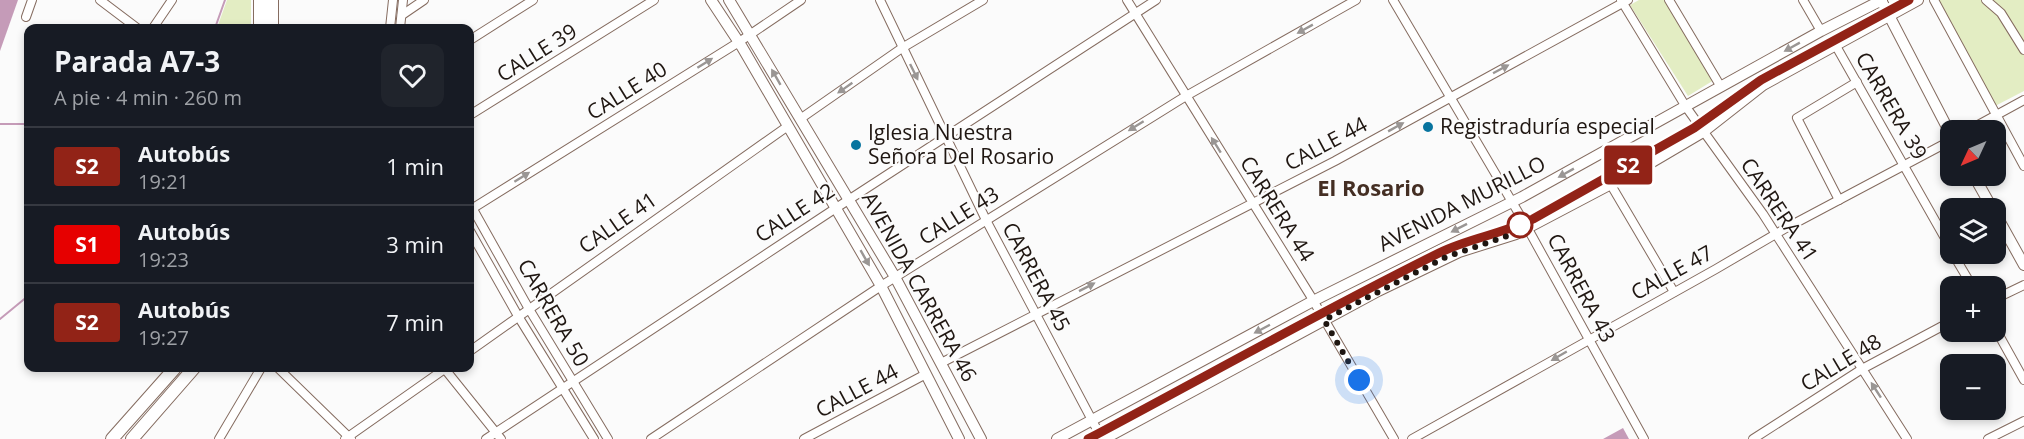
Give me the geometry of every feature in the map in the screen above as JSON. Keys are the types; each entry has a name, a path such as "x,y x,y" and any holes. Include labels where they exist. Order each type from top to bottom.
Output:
{"highway":[{"path":"260,0 260,24"},
{"path":"272,0 272,24"},
{"path":"112,439 171,372"},
{"path":"132,439 191,372"}],"main road":[{"name":"AVENIDA CARRERA 46","path":"711,0 739,42 836,208 880,286 959,439"},
{"name":"AVENIDA CARRERA 46","path":"729,0 895,277 981,439"},
{"name":"AVENIDA MURILLO","path":"1057,439 1313,302 1512,202 1881,0"},
{"path":"1881,0 1943,120"},
{"name":"AVENIDA MURILLO","path":"1103,439 1446,257 1528,229 1611,185 1703,132 1763,85 1918,0"},
{"path":"2006,233 2024,265"}],"street":[{"path":"26,17 32,0"},
{"path":"100,0 132,24"},
{"path":"156,24 172,0"},
{"path":"390,24 393,0"},
{"path":"401,24 403,0"},
{"path":"402,15 424,0"},
{"path":"474,37 533,0"},
{"name":"CALLE 39","path":"474,113 654,0"},
{"name":"CALLE 40","path":"474,205 751,35 801,0"},
{"name":"CARRERA 45","path":"880,0 986,220 1103,439"},
{"path":"800,119 903,48 983,0"},
{"name":"CARRERA 44","path":"1127,0 1324,320 1394,439"},
{"name":"CALLE 42","path":"486,439 499,435 561,388 1156,0"},
{"name":"CALLE 43","path":"651,439 880,286 1186,96 1356,0"},
{"name":"CARRERA 43","path":"1393,0 1528,229 1644,439"},
{"path":"1670,0 1721,87"},
{"path":"1803,0 1821,31"},
{"path":"1934,0 2024,166"},
{"path":"1986,0 2001,13 2024,50"},
{"name":"CALLE 44","path":"940,363 1252,204 1624,1"},
{"name":"CARRERA 41","path":"1624,1 1686,107 1763,214 1907,439"},
{"name":"CARRERA 39","path":"1836,46 1940,229"},
{"path":"1839,200 1797,118 1857,82"},
{"path":"1989,120 2024,100"},
{"name":"CALLE 41","path":"474,348 788,126"},
{"name":"CALLE 47","path":"1412,439 1774,234 1940,146"},
{"path":"1611,185 1674,292"},
{"name":"CARRERA 50","path":"474,214 608,439"},
{"name":"CARRERA 50","path":"474,238 561,388 594,439"},
{"path":"2006,294 2024,285"},
{"name":"CALLE 48","path":"1752,439 1862,369 1940,327"},
{"path":"2003,342 2024,380"},
{"path":"219,439 259,372"},
{"path":"282,372 348,438 439,372"},
{"path":"448,372 499,435"},
{"name":"CALLE 44","path":"804,439 926,374"},
{"path":"1988,439 2024,421"}],"green space":[{"path":"227,0 251,0 251,24 218,24"},
{"path":"1639,0 1665,0 1714,80 1688,96 1630,5"},
{"path":"1938,0 2024,0 2024,91 1995,106"}],"shaded area":[{"path":"0,0 18,0 0,51"},
{"path":"1623,428 1629,439 1603,439"}],"waterway":[{"path":"216,24 225,0"},
{"path":"0,124 24,124"},
{"path":"0,319 24,299"}],"bus line":[{"name":"S2","path":"1088,439 1442,251 1513,228 1533,219 1694,128 1761,80 1909,0"}],"place":[{"name":"Registraduría especial","path":"1428,127"},
{"name":"Iglesia Nuestra Señora Del Rosario","path":"856,145"}],"district":[{"name":"El Rosario","path":"1371,188"}],"route":[{"path":"1359,380 1324,320 1446,257 1528,229 1524,223 1520,225"}]}
